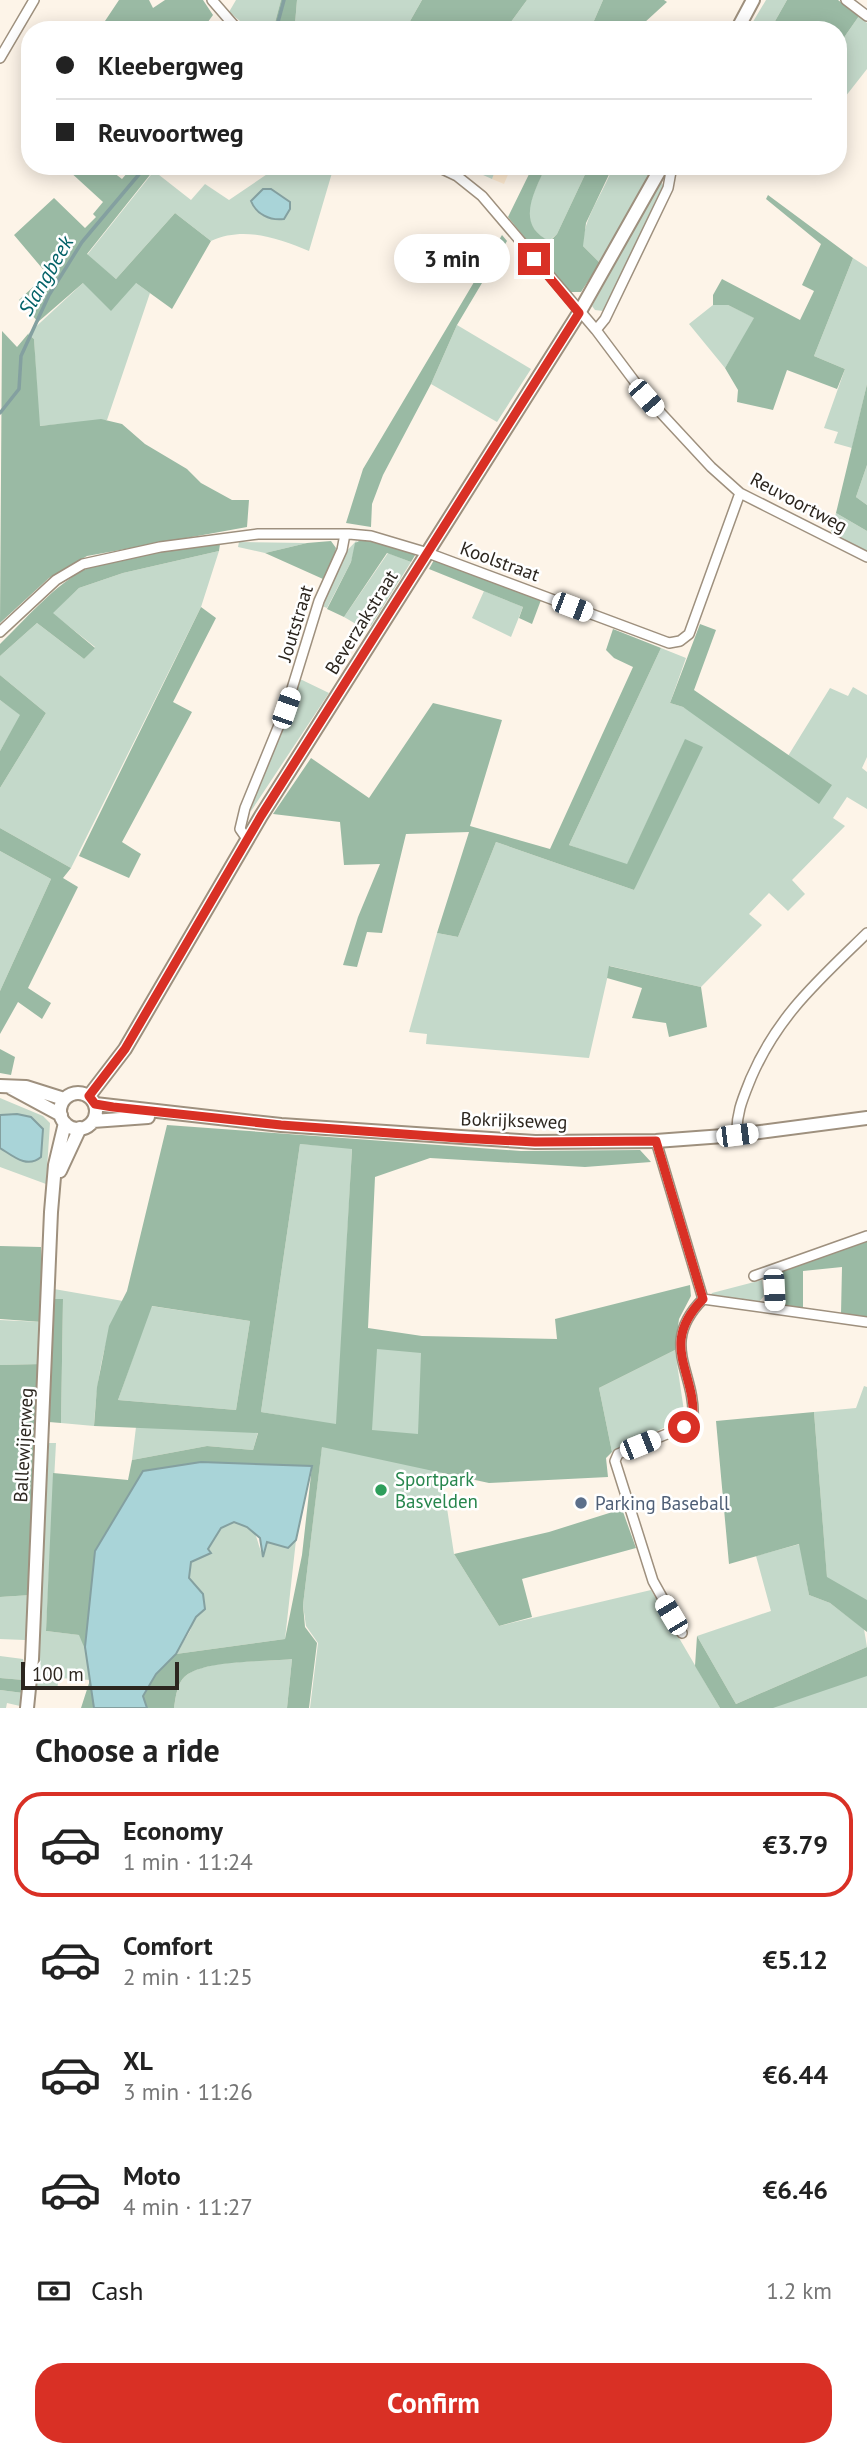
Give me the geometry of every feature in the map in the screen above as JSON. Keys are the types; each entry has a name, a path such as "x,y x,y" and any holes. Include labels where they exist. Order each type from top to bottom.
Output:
{"street":[{"path":"22,21 34,0"},
{"path":"212,0 230,21"},
{"path":"742,21 753,0"},
{"path":"846,0 867,16"},
{"path":"0,58 21,22"},
{"name":"Reuvoortweg","path":"455,175 482,196 596,330 626,373 672,427 740,493 867,557"},
{"name":"Beverzakstraat","path":"92,1100 125,1049 247,839 579,313 657,175"},
{"path":"596,330 605,319 668,188 670,175"},
{"name":"Koolstraat","path":"0,632 56,580 83,564 160,547 258,534 345,534 371,536 428,553 669,643 680,641 689,634 740,493"},
{"name":"Joutstraat","path":"247,839 240,829 244,808 286,708 319,601 342,550 345,534"},
{"path":"737,1135 738,1108 770,1037 796,1002 867,933"},
{"name":"Bokrijkseweg","path":"6,1087 80,1129 93,1121 160,1114"},
{"name":"Bokrijkseweg","path":"6,1087 26,1087 64,1099 73,1093 92,1100 160,1114 522,1141 656,1141 737,1135 867,1118"},
{"path":"63,1119 64,1099"},
{"path":"92,1100 93,1121"},
{"name":"Ballewijerweg","path":"27,1708 32,1659 55,1165 63,1119"},
{"name":"Ballewijerweg","path":"54,1184 80,1129"},
{"path":"656,1141 703,1299"},
{"path":"754,1276 867,1236"},
{"path":"774,1271 775,1309"},
{"path":"703,1299 867,1322"},
{"path":"682,1633 653,1581 615,1461 618,1454 684,1427 693,1419 693,1409 681,1365 681,1345 686,1319 703,1299"}],"shaded area":[{"path":"494,175 508,175 504,184 492,179"}],"green space":[{"path":"119,0 149,0 153,8 165,0 203,0 213,15 209,21 105,21"},
{"path":"236,0 281,0 275,21 240,21 229,12"},
{"path":"281,0 297,0 295,21 275,21"},
{"path":"297,0 422,0 410,21 295,21"},
{"path":"422,0 527,0 512,21 410,21"},
{"path":"527,0 603,0 594,21 512,21"},
{"path":"603,0 667,2 646,21 594,21"},
{"path":"766,0 787,0 775,21 753,21"},
{"path":"787,0 838,0 859,16 847,33 847,21 775,21"},
{"path":"859,16 867,23 867,69 847,95 847,33"},
{"path":"73,175 117,175 122,179 125,175 150,175 87,254 116,279 175,213 211,241 172,309 136,283 111,311 83,283 38,322 19,300 47,274 14,235 54,198 85,228 96,217 93,214 103,202"},
{"path":"151,175 159,175 191,200 205,184 229,200 266,175 331,175 309,251 273,238 248,234 236,234 211,241 175,213 116,279 87,255"},
{"path":"529,175 542,175 533,196 530,217 539,234 550,241 557,234 585,175 609,175 586,223 583,246 600,263 581,292 568,292 508,217"},
{"path":"542,175 585,175 557,234 549,241 532,226 532,197"},
{"path":"649,175 600,263 583,246 584,235 590,215 609,176"},
{"path":"661,181 663,186 603,311 595,310 592,306"},
{"path":"768,195 853,258 814,356 845,369 837,389 787,370 773,410 737,402 738,390 725,368 754,318 728,305 713,305 713,295 722,279 800,320 814,291 802,285 821,244 766,199"},
{"path":"502,235 507,241 457,325 431,384 383,475 372,504 371,527 346,523 363,469"},
{"path":"853,258 867,267 867,384 852,448 834,443 838,432 824,428 845,369 814,356"},
{"path":"83,283 136,283 150,293 107,420 39,426 34,339 28,334"},
{"path":"713,305 728,305 755,318 725,368 689,324"},
{"path":"457,325 531,369 497,422 431,384"},
{"path":"2,331 17,347 28,334 34,339 40,426 101,419 122,424 145,444 187,469 201,483 232,500 249,500 247,527 87,556 49,578 0,623"},
{"path":"867,384 867,465 856,497 867,505 867,531 836,513"},
{"path":"867,465 867,505 856,497"},
{"path":"836,513 867,531 867,552 830,535"},
{"path":"363,539 417,552 411,562 387,553 344,617 327,609 351,562 355,543"},
{"path":"357,540 351,562 327,608 322,606 342,556"},
{"path":"331,541 336,548 323,579 265,553 307,543"},
{"path":"239,542 307,543 265,553 238,547"},
{"path":"220,544 219,551 123,573 79,588 53,613 95,648 84,659 37,623 0,656 0,644 63,583 86,569 133,556"},
{"path":"219,551 201,607 71,868 0,828 0,788 46,713 0,675 0,656 37,623 84,659 95,647 52,613 79,588 123,573"},
{"path":"388,553 411,562 371,626 359,619 356,624 344,617"},
{"path":"434,560 541,600 532,624 519,618 523,607 429,569"},
{"path":"484,591 523,607 511,637 472,618"},
{"path":"201,607 216,618 173,702 192,712 122,842 141,854 129,878 79,856"},
{"path":"700,624 716,630 694,690 832,785 819,804 683,707 670,703"},
{"path":"613,629 661,648 569,845 627,864 685,739 703,747 634,890 496,842 458,937 437,933 469,832 406,834 382,933 367,932 357,967 343,965 358,917 380,864 344,865 340,822 273,814 311,758 369,798 433,703 502,720 470,826 550,849 633,667 614,658 606,650"},
{"path":"661,648 686,658 670,703 683,707 832,785 788,756 830,688 848,696 853,687 867,695 867,757 862,768 867,772 867,809 847,797 833,818 845,826 792,880 805,894 788,911 769,893 749,914 762,925 701,987 610,966 589,1058 426,1044 427,1034 409,1032 437,933 458,937 496,842 634,890 685,740 627,865 569,845"},
{"path":"0,675 46,713 0,788 0,751 20,715 0,700"},
{"path":"300,679 329,693 251,811 249,808"},
{"path":"0,700 21,715 0,751"},
{"path":"0,828 71,868 63,878 78,887 28,988 51,1003 42,1019 18,1002 0,1034 0,991 51,879 0,851"},
{"path":"0,851 51,879 0,991"},
{"path":"609,966 701,987 707,1027 669,1037 666,1023 632,1018 642,988 607,978"},
{"path":"0,1049 15,1057 11,1075 0,1073"},
{"path":"0,1098 43,1116 50,1123 46,1184 0,1167"},
{"path":"167,1125 521,1151 640,1150 651,1162 585,1167 430,1158 375,1177 368,1328 422,1336 557,1339 555,1319 690,1285 691,1296 679,1319 675,1350 599,1388 612,1452 606,1458 608,1477 489,1483 322,1447 303,1605 305,1627 317,1643 309,1708 287,1708 292,1659 223,1664 198,1669 181,1681 174,1708 147,1708 143,1696 156,1674 176,1654 285,1639 302,1555 312,1466 95,1551 85,1647 87,1654 79,1635 46,1631 53,1473 128,1480 132,1460 207,1446 253,1450 258,1433 94,1426 97,1387 109,1326 127,1291","holes":["300,1144 352,1149 336,1424 261,1412","152,1306 250,1321 236,1410 118,1400","377,1349 421,1353 418,1434 372,1430"]},
{"path":"300,1144 352,1148 337,1425 261,1412"},
{"path":"867,1241 867,1318 841,1314 842,1267 803,1271 803,1309 786,1307 779,1290 783,1271"},
{"path":"0,1246 41,1247 42,1322 0,1319"},
{"path":"762,1280 764,1296 759,1302 709,1298 712,1293"},
{"path":"54,1289 123,1301 110,1331 102,1362 94,1426 61,1423 63,1299 53,1299"},
{"path":"53,1299 63,1299 61,1423 49,1422"},
{"path":"151,1306 250,1321 236,1410 118,1400"},
{"path":"0,1320 42,1322 42,1364 0,1365"},
{"name":"Sportpark Basvelden","path":"357,1335 423,1351 454,1554 499,1626 651,1590 720,1708 310,1708 318,1643 306,1626 303,1605 322,1446 353,1446"},
{"path":"675,1350 685,1418 612,1452 599,1388"},
{"path":"42,1364 31,1595 0,1597 0,1365"},
{"path":"864,1386 867,1387 867,1601 827,1578 814,1412 856,1408"},
{"path":"814,1412 827,1577 867,1600 867,1632 830,1603 809,1595 799,1544 729,1564 716,1421"},
{"path":"136,1427 258,1432 253,1450 207,1446 132,1460"},
{"path":"49,1443 56,1443 46,1631 80,1635 87,1654 90,1680 59,1678 57,1689 34,1686"},
{"path":"622,1509 636,1548 522,1579 532,1617 499,1626 454,1554 549,1532"},
{"path":"234,1522 253,1531 263,1556 267,1542 288,1548 296,1540 285,1639 176,1654 190,1631 203,1594 189,1578 191,1562 211,1553 208,1549 221,1528"},
{"path":"800,1544 809,1595 830,1603 864,1629 867,1647 736,1704 697,1636 771,1611 756,1556"},
{"path":"31,1595 25,1640 0,1639 0,1597"},
{"path":"697,1636 736,1704 867,1647 867,1676 773,1708 720,1708 695,1666"},
{"path":"0,1656 23,1659 24,1680 0,1678"},
{"path":"292,1659 287,1708 174,1708 181,1681 198,1669 224,1663"},
{"path":"867,1660 867,1708 762,1708"},
{"path":"0,1678 24,1680 23,1693 0,1690"},
{"path":"90,1680 94,1708 81,1708"},
{"path":"0,1690 23,1693 20,1706 7,1703 6,1708 0,1708"}],"water":[{"path":"263,189 271,189 290,202 290,209 284,219 264,216 253,206 251,201"},
{"path":"0,1115 31,1117 43,1129 41,1157 31,1162 20,1160 0,1148"},
{"path":"201,1462 312,1466 296,1540 288,1548 267,1542 263,1557 260,1538 247,1527 234,1522 221,1528 208,1549 211,1553 191,1562 189,1578 203,1594 205,1609 196,1617 176,1654 156,1674 143,1696 147,1708 94,1708 85,1647 95,1551 143,1471"}],"waterway":[{"name":"Slangbeek","path":"278,21 284,0"},
{"name":"Slangbeek","path":"0,413 19,389 21,356 49,295 82,242 138,175"}],"place":[{"name":"Sportpark Basvelden","path":"381,1490"},
{"name":"Parking Baseball","path":"581,1503"}],"route":[{"path":"534,259 579,313 261,816 125,1049 89,1096 95,1104 113,1107 281,1125 535,1142 656,1141 703,1299 686,1319 681,1345 681,1365 693,1409 693,1419 684,1427"}]}
